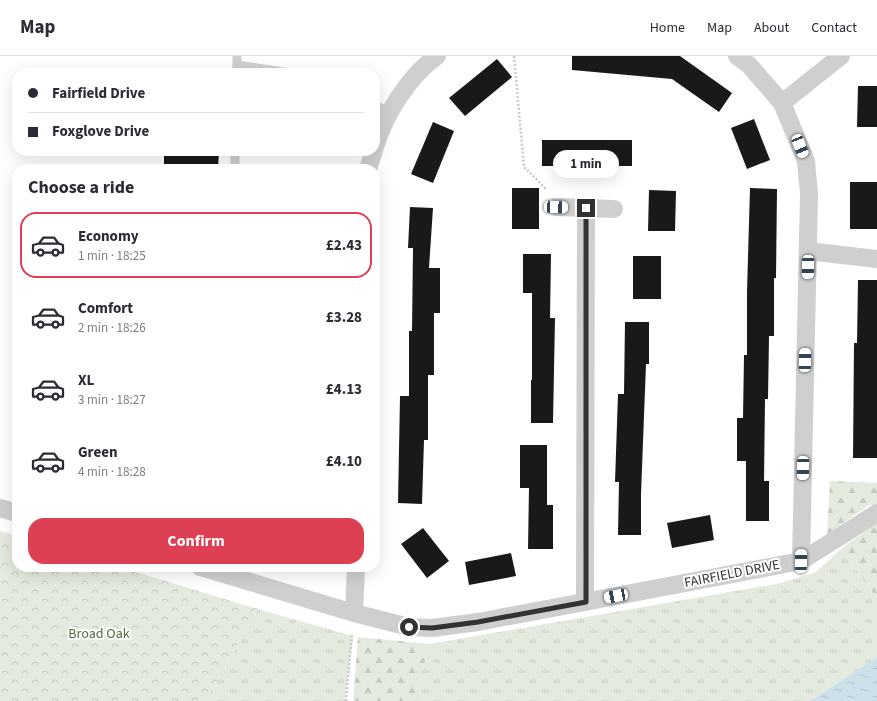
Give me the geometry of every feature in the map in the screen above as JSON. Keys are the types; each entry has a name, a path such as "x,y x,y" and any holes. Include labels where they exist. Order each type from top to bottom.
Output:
{"street":[{"path":"380,125 383,109 427,63 436,56"},
{"path":"737,56 749,65 782,103 806,161 809,194 801,561"},
{"path":"782,103 841,56"},
{"path":"556,207 614,209"},
{"path":"586,208 586,602"},
{"path":"808,251 877,259"},
{"path":"0,508 12,512"},
{"path":"801,561 877,513"},
{"name":"FAIRFIELD DRIVE","path":"217,572 354,613 409,627 432,628 478,622 801,561"},
{"path":"354,613 356,572"}],"lane":[{"path":"237,65 257,68"}],"path":[{"path":"514,56 524,167 546,189 556,207"},
{"path":"346,701 354,613"}],"green space":[{"path":"830,481 877,483 877,505 869,505 827,535"},
{"path":"877,523 877,598 841,549"},
{"name":"Broad Oak","path":"0,531 12,535 12,572 136,572 258,609 205,701 0,701"},
{"path":"841,549 877,598 877,657 815,698 807,701 413,701 430,644 781,583 816,572"},
{"path":"258,609 353,636 345,701 205,701"},
{"path":"358,637 430,644 413,701 353,701"}],"water":[{"path":"877,657 877,701 807,701 815,698"}],"building":[{"path":"572,56 680,56 732,93 719,112 672,79 572,70"},
{"path":"497,59 512,77 465,116 449,98"},
{"path":"858,86 877,86 877,127 857,127"},
{"path":"754,119 770,160 747,169 731,128"},
{"path":"433,122 454,131 433,183 411,174"},
{"path":"542,140 632,140 632,166 542,166"},
{"path":"164,156 219,156 218,164 164,164"},
{"path":"850,182 877,182 877,229 850,229"},
{"path":"512,188 539,188 539,229 512,229"},
{"path":"750,188 777,189 774,336 769,336 768,399 765,399 764,481 769,481 769,521 746,521 746,461 737,461 737,418 743,418 744,355 747,355"},
{"path":"649,190 676,191 675,231 648,231"},
{"path":"410,207 433,208 429,268 440,268 440,313 434,313 434,375 428,375 428,440 424,440 422,504 398,503 400,396 409,396 409,331 412,331 413,248 408,248"},
{"path":"523,254 551,254 550,318 555,318 553,423 531,423 532,293 523,293"},
{"path":"633,256 661,256 661,299 633,299"},
{"path":"858,280 877,280 877,458 853,458 854,343 857,343"},
{"path":"625,322 649,322 649,364 646,364 641,535 618,535 619,482 615,482 618,394 624,394"},
{"path":"520,445 547,445 547,505 553,505 553,549 528,549 529,488 520,488"},
{"path":"710,515 714,540 672,548 667,523"},
{"path":"423,528 449,561 427,578 401,544"},
{"path":"511,553 516,576 469,585 465,562"}],"route":[{"path":"409,627 432,628 478,622 586,602 586,208"}]}
